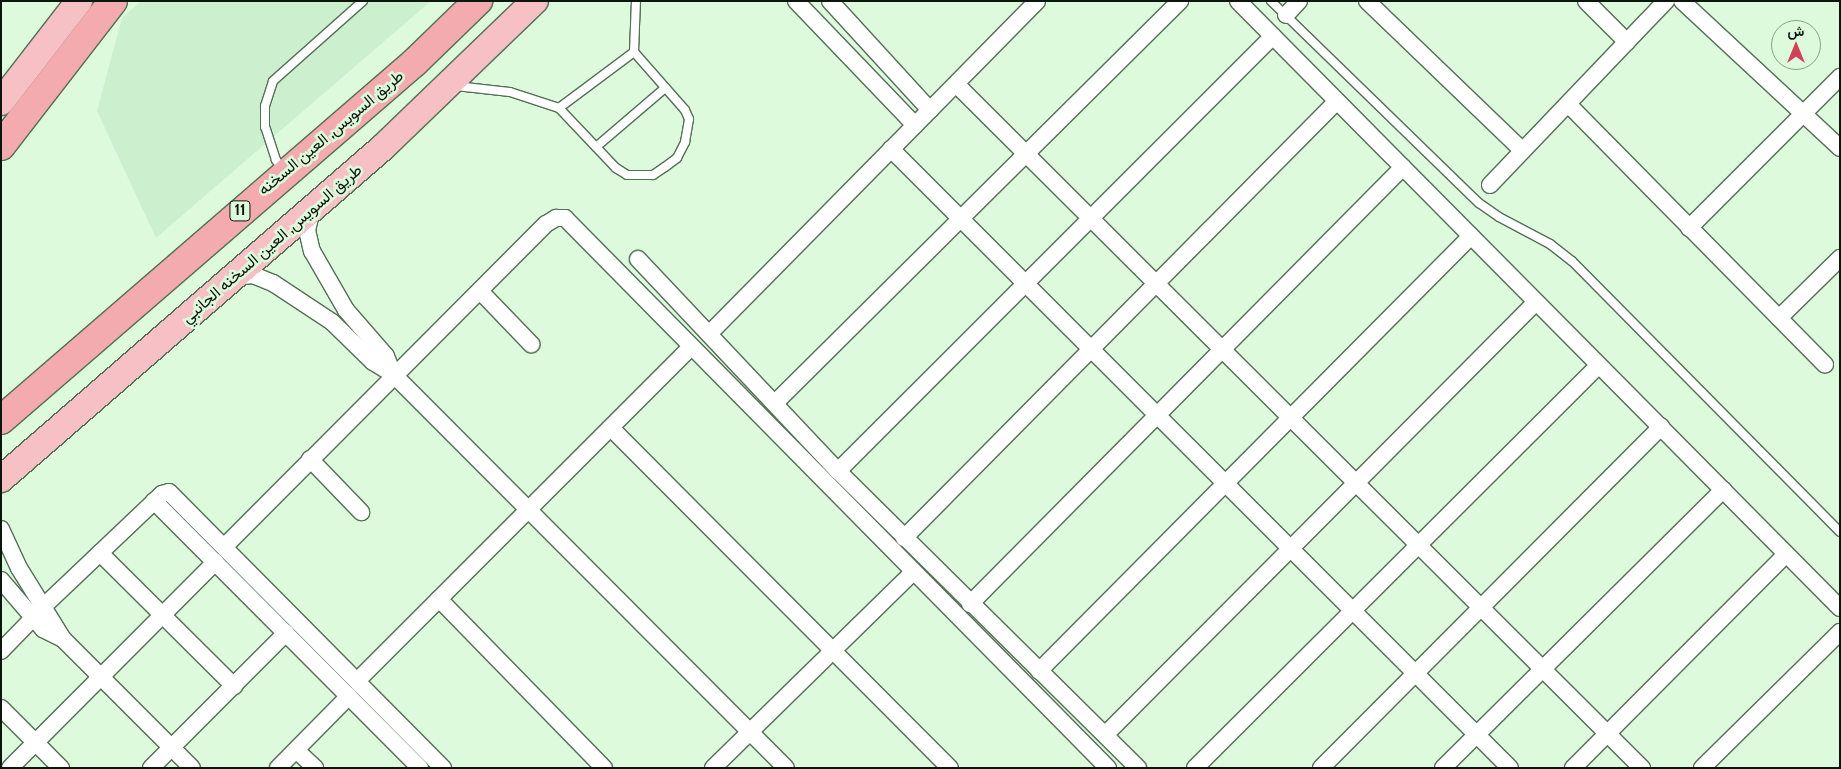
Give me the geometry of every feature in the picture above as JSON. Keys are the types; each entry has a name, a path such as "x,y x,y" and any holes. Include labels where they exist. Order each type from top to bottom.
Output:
{"highway":[{"path":"1,146 113,1"},
{"name":"طريق السويس, العين السخنه","path":"1,420 285,172 415,62 478,1"}],"main road":[{"path":"1,102 79,1"},
{"name":"طريق السويس, العين السخنه الجانبي","path":"1,480 234,277 449,85 535,1"}],"street":[{"path":"796,1 915,125"},
{"path":"830,1 930,110"},
{"path":"709,334 1037,1"},
{"path":"775,403 1180,1"},
{"path":"1238,1 1840,608"},
{"path":"1286,16 1299,1"},
{"path":"1367,1 1523,151"},
{"path":"1586,1 1628,42"},
{"path":"1490,185 1666,1"},
{"path":"1682,1 1840,148"},
{"path":"838,471 1273,36"},
{"path":"1689,228 1840,77"},
{"path":"956,84 1642,768"},
{"path":"896,106 912,89"},
{"path":"904,538 1337,100"},
{"path":"1568,104 1825,365"},
{"path":"891,150 1510,768"},
{"path":"970,604 1403,167"},
{"path":"312,207 308,224 309,244 340,299 359,325 386,356 393,374"},
{"path":"224,547 393,374 480,291 546,224 556,218 565,218 690,348 1108,768"},
{"path":"1039,671 1471,236"},
{"path":"1779,318 1840,258"},
{"path":"638,259 838,471 970,604 1138,768"},
{"path":"234,277 253,275 263,278 323,316 377,365 393,374 786,768"},
{"path":"480,291 530,344"},
{"path":"323,316 340,299"},
{"path":"1105,735 1536,302"},
{"path":"347,337 359,325"},
{"path":"358,680 690,348"},
{"path":"1194,768 1598,366"},
{"path":"1321,768 1661,427"},
{"path":"610,428 950,768"},
{"path":"310,459 362,512"},
{"path":"1443,768 1722,490"},
{"path":"44,606 154,501 162,494 172,494 443,768"},
{"path":"154,501 420,768"},
{"path":"1,529 27,582 44,606 63,639 192,768"},
{"path":"100,553 234,686"},
{"path":"1573,768 1786,554"},
{"path":"10,768 215,562"},
{"path":"713,768 913,572"},
{"path":"1,580 43,629 63,639"},
{"path":"14,593 27,582"},
{"path":"439,599 604,768"},
{"path":"1,651 33,618"},
{"path":"1702,768 1840,632"},
{"path":"151,768 286,633"},
{"path":"278,768 349,696"},
{"path":"1,708 61,768"},
{"path":"296,750 315,768"}],"lane":[{"path":"285,172 276,160 265,127 265,106 273,81 363,1"},
{"path":"449,85 510,92 559,108 616,168 638,177 653,176 676,158 690,127 689,119 634,52 636,1"},
{"path":"1271,1 1479,203 1499,217 1550,244 1572,261 1840,532"},
{"path":"559,108 634,52"},
{"path":"596,147 665,88"}],"shaded area":[{"path":"141,1 431,1 156,238 97,111 122,18"}]}
